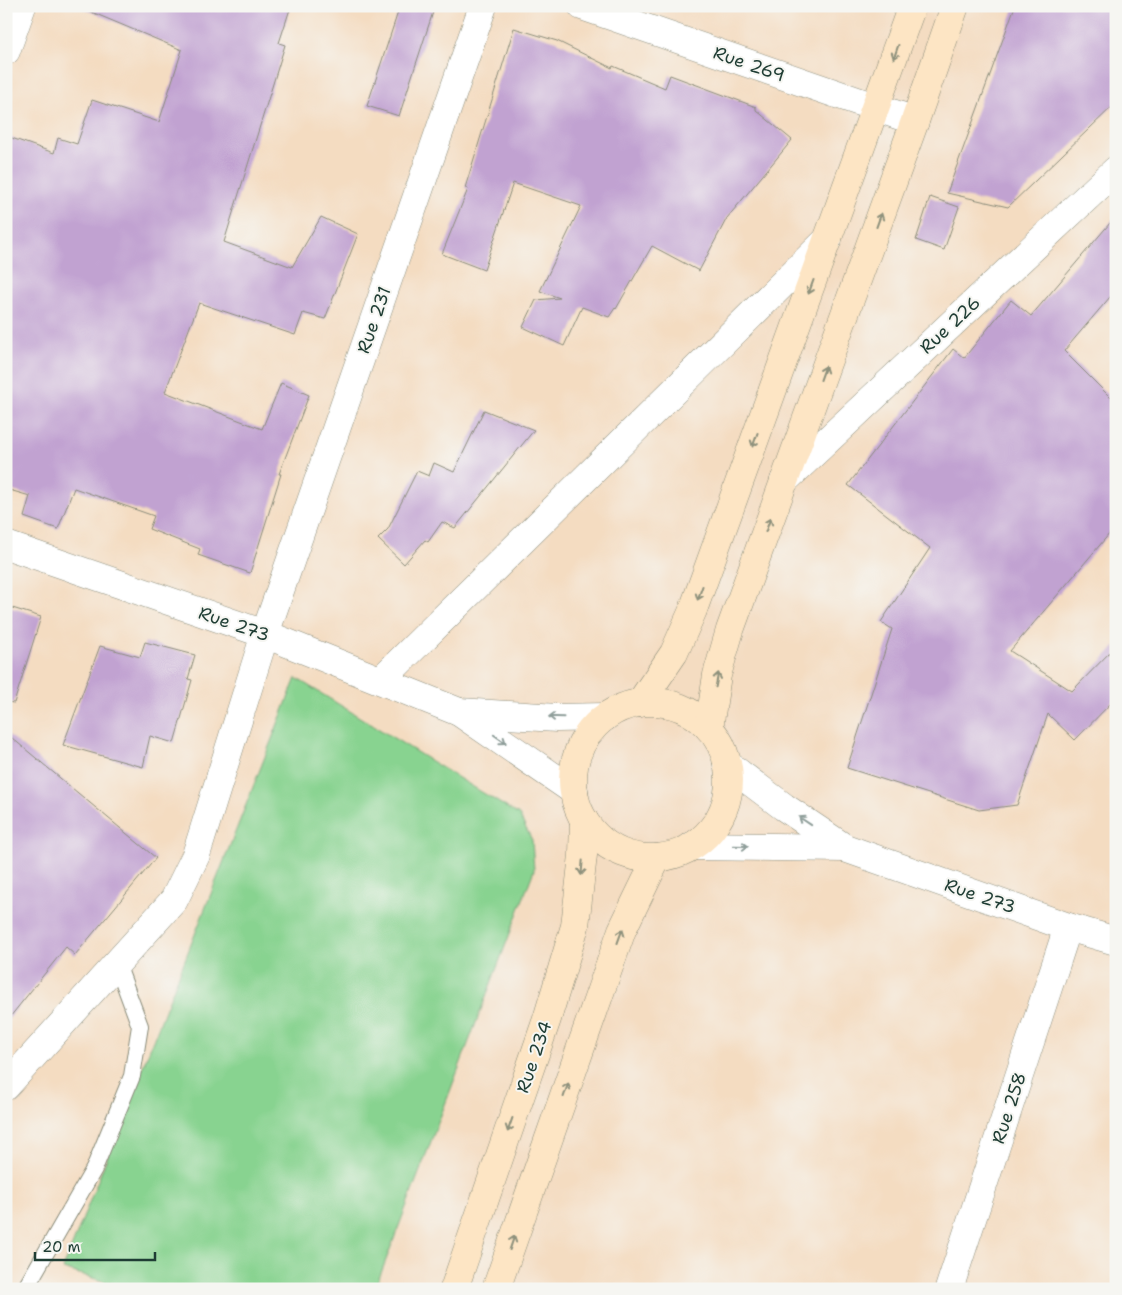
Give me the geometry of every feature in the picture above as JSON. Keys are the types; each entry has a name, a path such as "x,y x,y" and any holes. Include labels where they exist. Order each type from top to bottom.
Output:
{"main road":[{"path":"640,703 674,653 693,610 912,6"},
{"path":"709,728 717,675 730,630 955,6"},
{"path":"659,702 677,706 694,715 709,728 720,745 727,764 729,784 725,802 718,819 707,834 692,846 669,856 657,858 635,856 615,849 597,836 584,820 575,801 573,774 576,757 583,742 593,728 605,717 628,705 640,703 659,702"},
{"name":"Rue 234","path":"454,1289 547,1019 575,926 583,854 584,820"},
{"path":"496,1289 622,930 657,858"}],"street":[{"path":"6,51 22,6"},
{"name":"Rue 231","path":"6,1086 174,900 196,855 265,634 483,6"},
{"name":"Rue 269","path":"582,6 915,121"},
{"name":"Rue 226","path":"784,481 1116,170"},
{"path":"381,680 828,240"},
{"name":"Rue 273","path":"6,545 265,634 459,712 574,791"},
{"name":"Rue 273","path":"459,712 557,718 605,717"},
{"name":"Rue 273","path":"727,764 784,807 845,848 1068,927 1116,941"},
{"name":"Rue 273","path":"692,846 845,848"},
{"name":"Rue 258","path":"949,1289 1068,927"}],"lane":[{"path":"26,1289 94,1168 132,1076 140,1026 117,964"}],"green space":[{"path":"296,678 519,815 532,840 534,870 375,1289 129,1289 63,1269"}],"building":[{"path":"77,6 291,6 279,43 285,45 224,242 292,267 321,217 358,234 325,319 303,313 295,335 199,303 165,392 262,429 281,383 309,395 279,474 281,474 250,573 198,555 200,549 149,529 154,516 74,488 58,529 24,517 30,496 6,489 6,136 54,153 58,138 77,144 92,100 159,122 182,50"},
{"path":"400,6 435,6 399,116 367,106"},
{"path":"1015,6 1116,6 1116,103 1008,207 947,193"},
{"path":"514,28 557,41 612,68 613,66 665,88 670,75 756,107 756,110 792,140 727,218 699,271 652,246 616,309 609,317 582,307 564,346 523,327 536,300 560,298 540,291 581,206 513,183 484,270 442,254 468,189 465,188"},
{"path":"930,197 959,207 944,250 916,240"},
{"path":"1116,216 1116,290 1064,351 1116,403 1116,526 1010,651 1072,691 1116,646 1116,698 1075,740 1048,714 1017,805 979,810 847,768 892,629 881,622 930,548 848,485 953,349 964,358 1011,300 1031,316"},
{"path":"484,410 534,430 455,528 442,522 428,542 425,540 404,564 378,539 388,529 417,471 429,476 434,463 454,472"},
{"path":"6,606 41,617 14,703 6,702"},
{"path":"145,642 195,655 188,679 192,680 174,743 150,736 143,767 63,745 100,646 140,657"},
{"path":"6,733 156,858 75,955 66,947 6,1022"}]}
